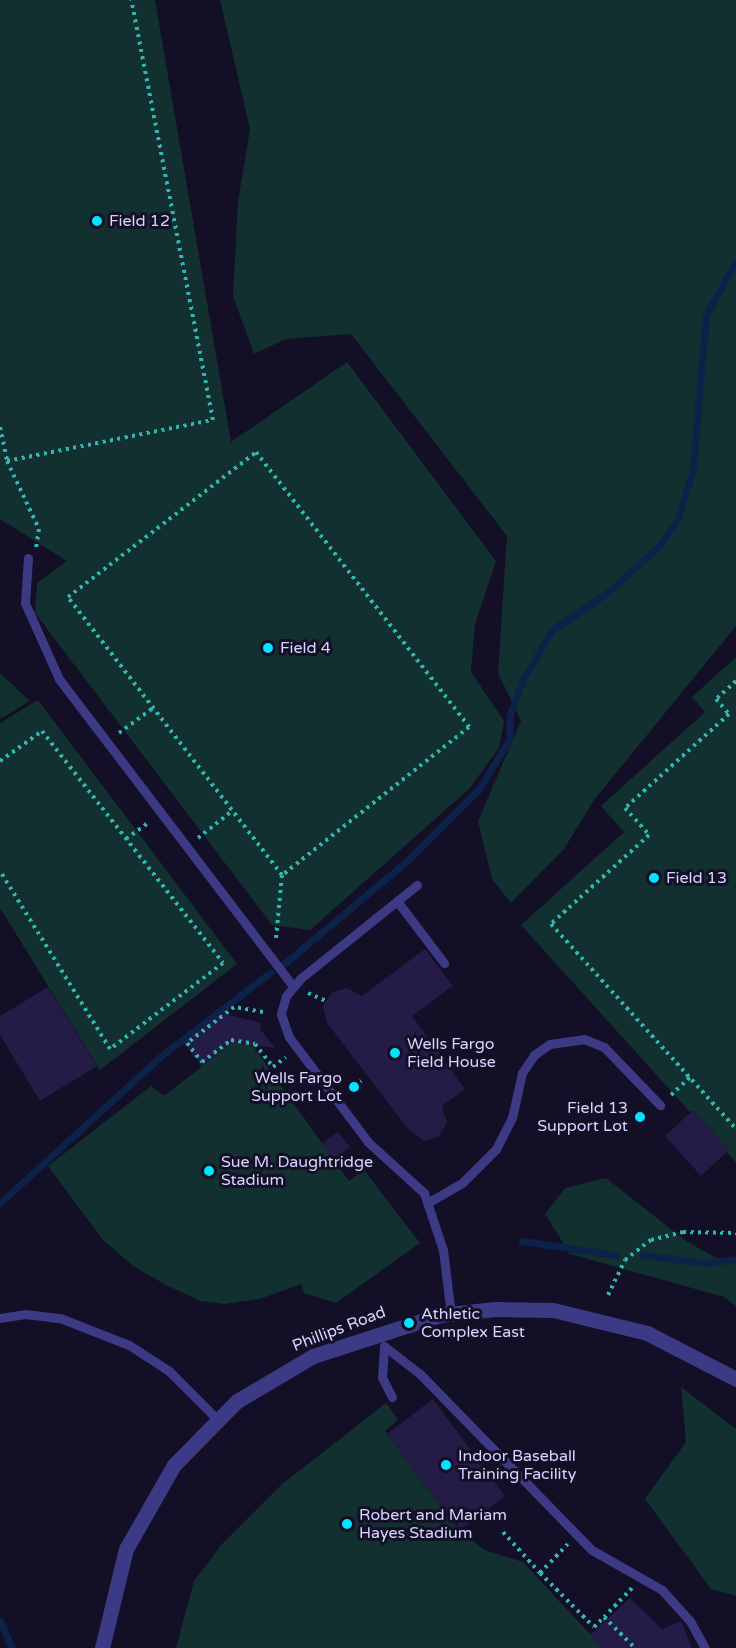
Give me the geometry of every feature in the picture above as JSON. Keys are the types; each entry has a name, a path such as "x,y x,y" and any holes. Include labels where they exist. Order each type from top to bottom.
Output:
{"street":[{"name":"Phillips Road","path":"102,1648 119,1567 136,1525 174,1465 217,1419 298,1362 382,1339 451,1314 519,1308 601,1318 675,1344 736,1379"}],"lane":[{"path":"28,558 23,591 39,642 104,745 293,986"},
{"path":"417,885 293,986 281,1009 289,1037 373,1148 418,1185 429,1202 443,1250 451,1314"},
{"path":"397,901 444,963"},
{"path":"429,1202 476,1171 496,1149 512,1118 522,1073 534,1055 550,1044 584,1039 604,1047 660,1105"},
{"path":"0,1318 53,1317 129,1345 178,1379 217,1419"},
{"path":"382,1339 382,1377 392,1397"},
{"path":"382,1339 420,1374 577,1535 608,1560 643,1577 678,1606 705,1648"}],"path":[{"path":"7,461 213,420 131,0"},
{"path":"0,427 7,461 40,535 28,558"},
{"path":"279,926 282,875 68,597 256,452 469,728 282,875"},
{"path":"736,681 716,699 729,714 625,808 649,835 551,924 736,1129"},
{"path":"104,745 153,708"},
{"path":"0,761 42,731 223,963 110,1049 0,871"},
{"path":"185,848 232,811"},
{"path":"126,839 159,815"},
{"path":"263,1012 234,1007 187,1043 202,1062 231,1041 255,1044 273,1067 286,1057"},
{"path":"660,1105 690,1077"},
{"path":"345,1093 361,1082"},
{"path":"608,1295 625,1260 651,1240 682,1232 736,1233"},
{"path":"503,1532 594,1627 643,1577"},
{"path":"540,1573 577,1535"},
{"path":"604,1617 635,1648"}],"green space":[{"name":"Field 4","path":"0,0 155,0 231,442 347,362 496,561 475,624 471,672 504,721 499,748 469,789 310,930 272,925 35,613 37,583 67,561 0,519"},
{"path":"220,0 736,0 736,626 594,800 564,849 511,903 492,879 478,821 521,721 498,673 507,536 351,334 286,339 254,354 233,296 238,201 250,129"},
{"name":"Field 13","path":"736,657 736,1163 693,1110 690,1112 521,925 624,832 601,806 705,712 692,697"},
{"path":"0,673 30,701 0,719"},
{"path":"38,700 237,964 100,1070 0,908 0,723"},
{"name":"Sue M. Daughtridge Stadium","path":"232,1043 253,1046 349,1181 364,1170 420,1243 336,1303 304,1293 301,1284 260,1299 224,1304 201,1301 168,1286 133,1266 103,1240 48,1166 151,1086 164,1096"},
{"path":"606,1178 686,1241 725,1263 736,1260 736,1306 724,1297 570,1254 545,1214 565,1188"},
{"path":"681,1387 736,1429 736,1596 711,1589 645,1499 686,1442"},
{"name":"Robert and Mariam Hayes Stadium","path":"386,1403 398,1420 385,1431 459,1531 485,1550 523,1562 603,1648 176,1648 194,1581 222,1544 281,1485"}],"building":[{"name":"Wells Fargo Field House","path":"425,949 453,986 412,1016 465,1089 442,1106 447,1122 439,1137 424,1141 409,1130 327,1023 323,1006 332,992 347,988 362,996"},
{"path":"48,987 97,1066 40,1101 0,1035 0,1016"},
{"path":"221,1013 261,1023 260,1029 275,1048 232,1043 202,1066 183,1042"},
{"path":"693,1110 729,1150 701,1176 665,1136"},
{"path":"338,1132 350,1147 334,1160 321,1144"},
{"name":"Indoor Baseball Training Facility","path":"433,1399 505,1496 459,1531 387,1434"},
{"path":"630,1598 662,1629 681,1621 692,1648 603,1648 590,1635"}],"waterway":[{"path":"285,963 408,860 479,789 509,740 510,714 522,681 552,630 607,593 660,545 678,518 693,469 706,315 736,261"},
{"path":"0,1203 161,1056 271,972"},
{"path":"522,1241 616,1255"},
{"path":"643,1255 705,1263 736,1259"},
{"path":"0,1621 12,1648"}],"place":[{"name":"Field 12","path":"97,221"},
{"name":"Field 4","path":"268,648"},
{"name":"Field 13","path":"654,878"},
{"name":"Wells Fargo Field House","path":"395,1053"},
{"name":"Wells Fargo Support Lot","path":"354,1087"},
{"name":"Field 13 Support Lot","path":"640,1117"},
{"name":"Sue M. Daughtridge Stadium","path":"209,1171"},
{"name":"Athletic Complex East","path":"409,1323"},
{"name":"Indoor Baseball Training Facility","path":"446,1465"},
{"name":"Robert and Mariam Hayes Stadium","path":"347,1524"}]}
